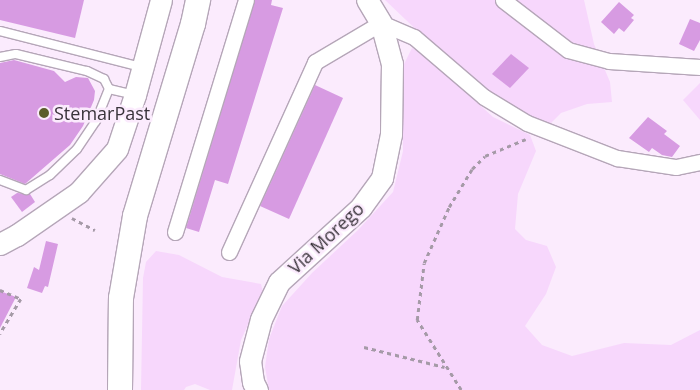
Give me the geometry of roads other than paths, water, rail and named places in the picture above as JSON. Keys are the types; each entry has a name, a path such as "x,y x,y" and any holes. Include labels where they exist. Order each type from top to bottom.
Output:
{"main road":[{"path":"120,390 121,298 135,216 193,24 198,0"}],"street":[{"path":"0,244 17,235 79,192 117,149 135,95 161,0"},
{"path":"176,232 246,0"},
{"name":"Via Morego","path":"257,390 253,382 250,361 261,319 279,282 361,207 382,178 391,134 392,64 381,23 367,0"},
{"path":"503,0 568,50 609,60 700,67"},
{"path":"230,252 315,62 381,23 414,37 484,97 527,123 617,158 676,167 700,162"}],"lane":[{"path":"0,31 142,68"},
{"path":"0,57 16,54 87,71 104,79 109,89 96,121 77,149 50,175 26,190 0,180"},
{"path":"109,89 135,95"}],"place":[{"name":"StemarPast","path":"44,113"}]}
